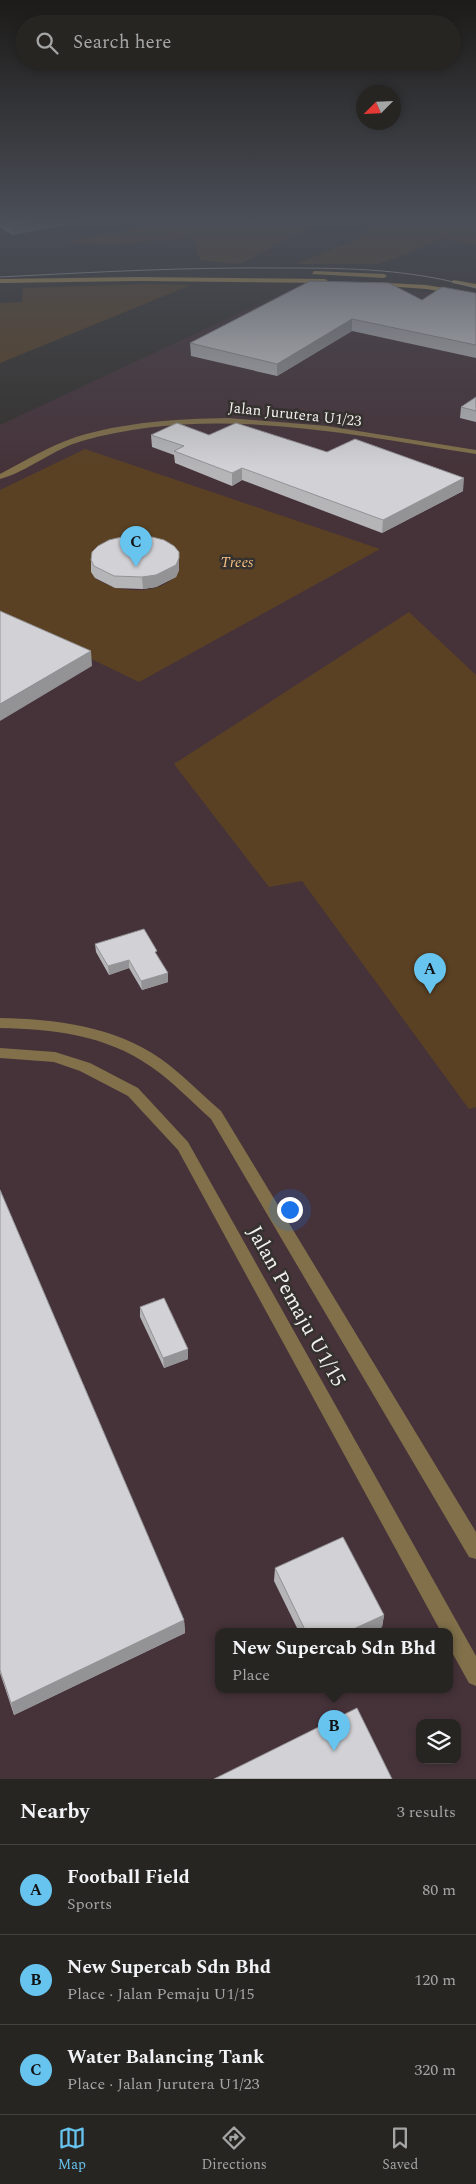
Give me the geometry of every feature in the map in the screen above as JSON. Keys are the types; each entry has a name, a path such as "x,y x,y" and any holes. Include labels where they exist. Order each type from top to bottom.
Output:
{"street":[{"name":"Jalan Jurutera U1/23","path":"0,477 77,440 139,425 184,420 227,419 271,422 476,452"},
{"name":"Jalan Pemaju U1/15","path":"0,1023 22,1023 75,1030 128,1048 154,1062 216,1115 476,1550"},
{"name":"Jalan Pemaju U1/15","path":"0,1053 55,1057 85,1067 133,1092 183,1146 449,1628"},
{"path":"458,1519 476,1534"},
{"name":"Jalan Pemaju U1/15","path":"453,1634 476,1676"}],"shaded area":[{"path":"263,302 476,302 476,1779 0,1779 0,425"}],"green space":[{"path":"22,302 149,302 0,363 0,303"},
{"name":"Trees","path":"85,449 380,549 139,682 0,615 0,490","holes":["179,570 172,579 152,589 128,590 115,587 95,578"]},
{"path":"409,612 476,675 476,1107 469,1109 302,881 269,887 174,764"}],"building":[{"path":"269,302 476,302 476,345 352,319 277,364 190,343"},
{"path":"476,397 476,411 461,407"},
{"path":"177,423 209,435 236,423 327,452 355,439 464,478 383,520 242,468 232,473 174,451 184,446 151,435"},
{"path":"122,537 152,537 164,540 174,546 179,552 176,565 156,575 142,577 114,576 94,566 91,560 92,552 109,540"},
{"path":"0,611 91,651 0,704"},
{"path":"144,929 168,973 141,981 129,960 108,966 95,944"},
{"path":"0,1190 184,1620 11,1703 0,1670"},
{"path":"164,1298 188,1349 163,1358 140,1307"},
{"path":"343,1537 384,1615 356,1628 304,1628 275,1568"},
{"path":"357,1708 392,1779 214,1779"}],"place":[{"name":"Water Balancing Tank","path":"136,567"},
{"name":"Football Field","path":"430,994"},
{"name":"New Supercab Sdn Bhd","path":"334,1751"}]}
